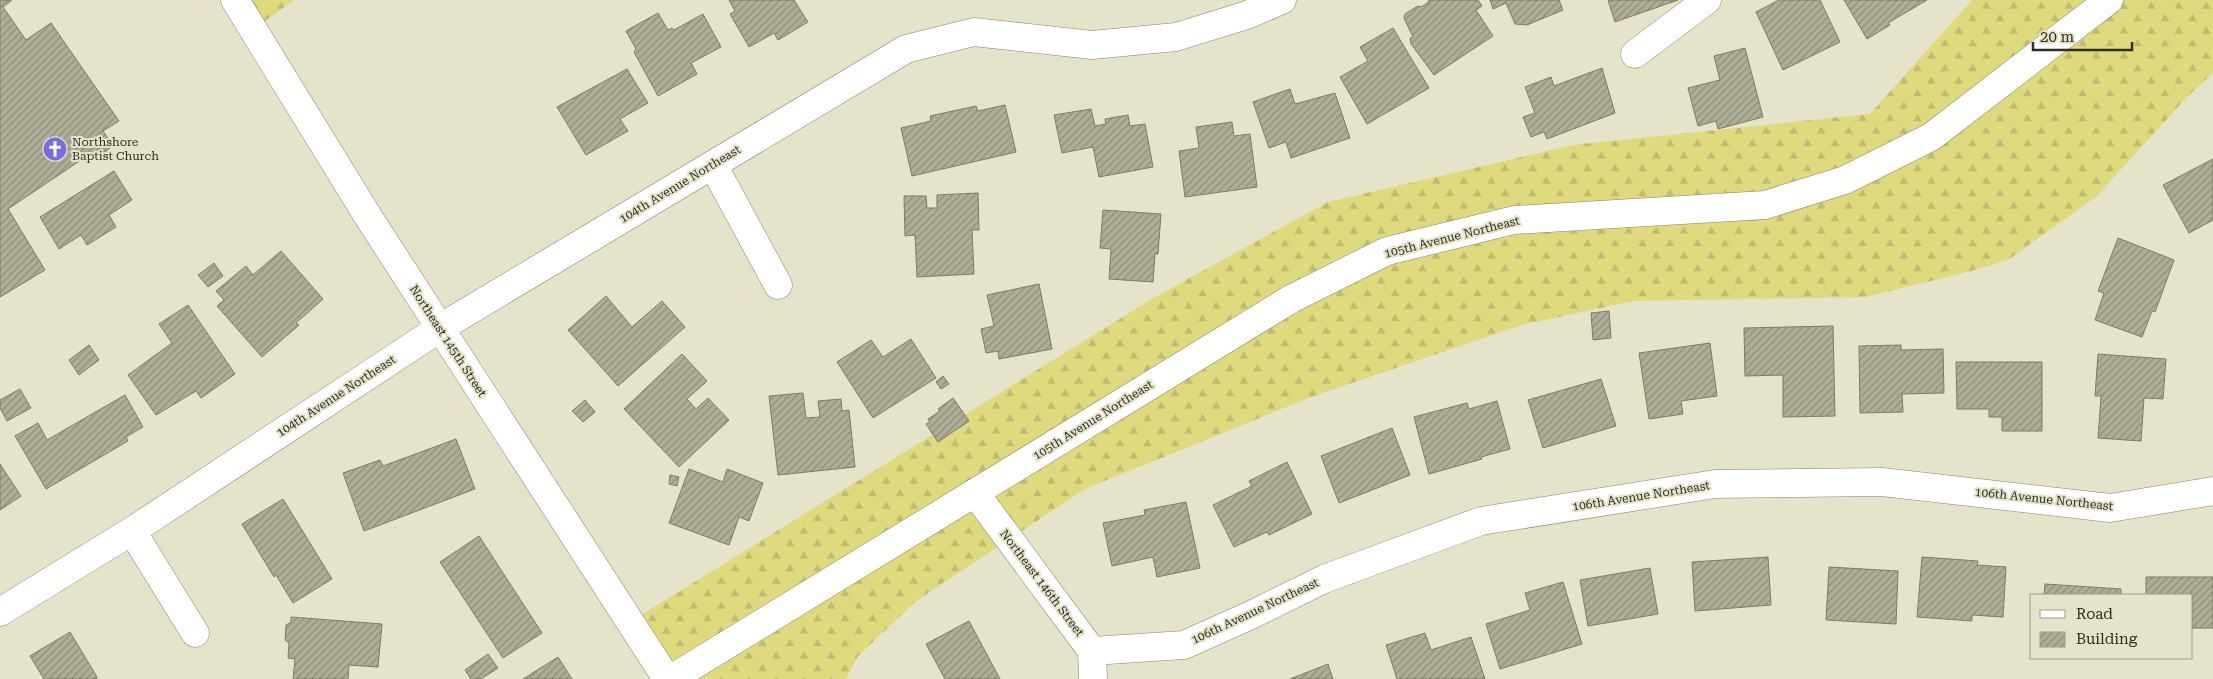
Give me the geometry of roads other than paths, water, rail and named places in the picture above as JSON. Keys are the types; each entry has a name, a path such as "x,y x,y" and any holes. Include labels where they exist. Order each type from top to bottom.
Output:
{"street":[{"name":"Northeast 145th Street","path":"235,0 440,328 667,679"},
{"name":"104th Avenue Northeast","path":"0,612 132,530 440,328 906,49 974,32 1092,45 1176,37 1247,16 1282,0"},
{"path":"1635,54 1707,0"},
{"name":"105th Avenue Northeast","path":"671,679 1291,298 1386,251 1514,220 1765,205 1844,180 1931,137 2109,0"},
{"path":"712,165 778,285"},
{"name":"106th Avenue Northeast","path":"1092,651 1184,646 1324,579 1480,522 1715,484 1882,482 2110,508 2213,491"},
{"name":"Northeast 146th Street","path":"975,493 1092,651"},
{"path":"132,530 195,634"},
{"path":"1092,651 1093,679"}],"place":[{"name":"Northshore Baptist Church","path":"55,149"}]}
